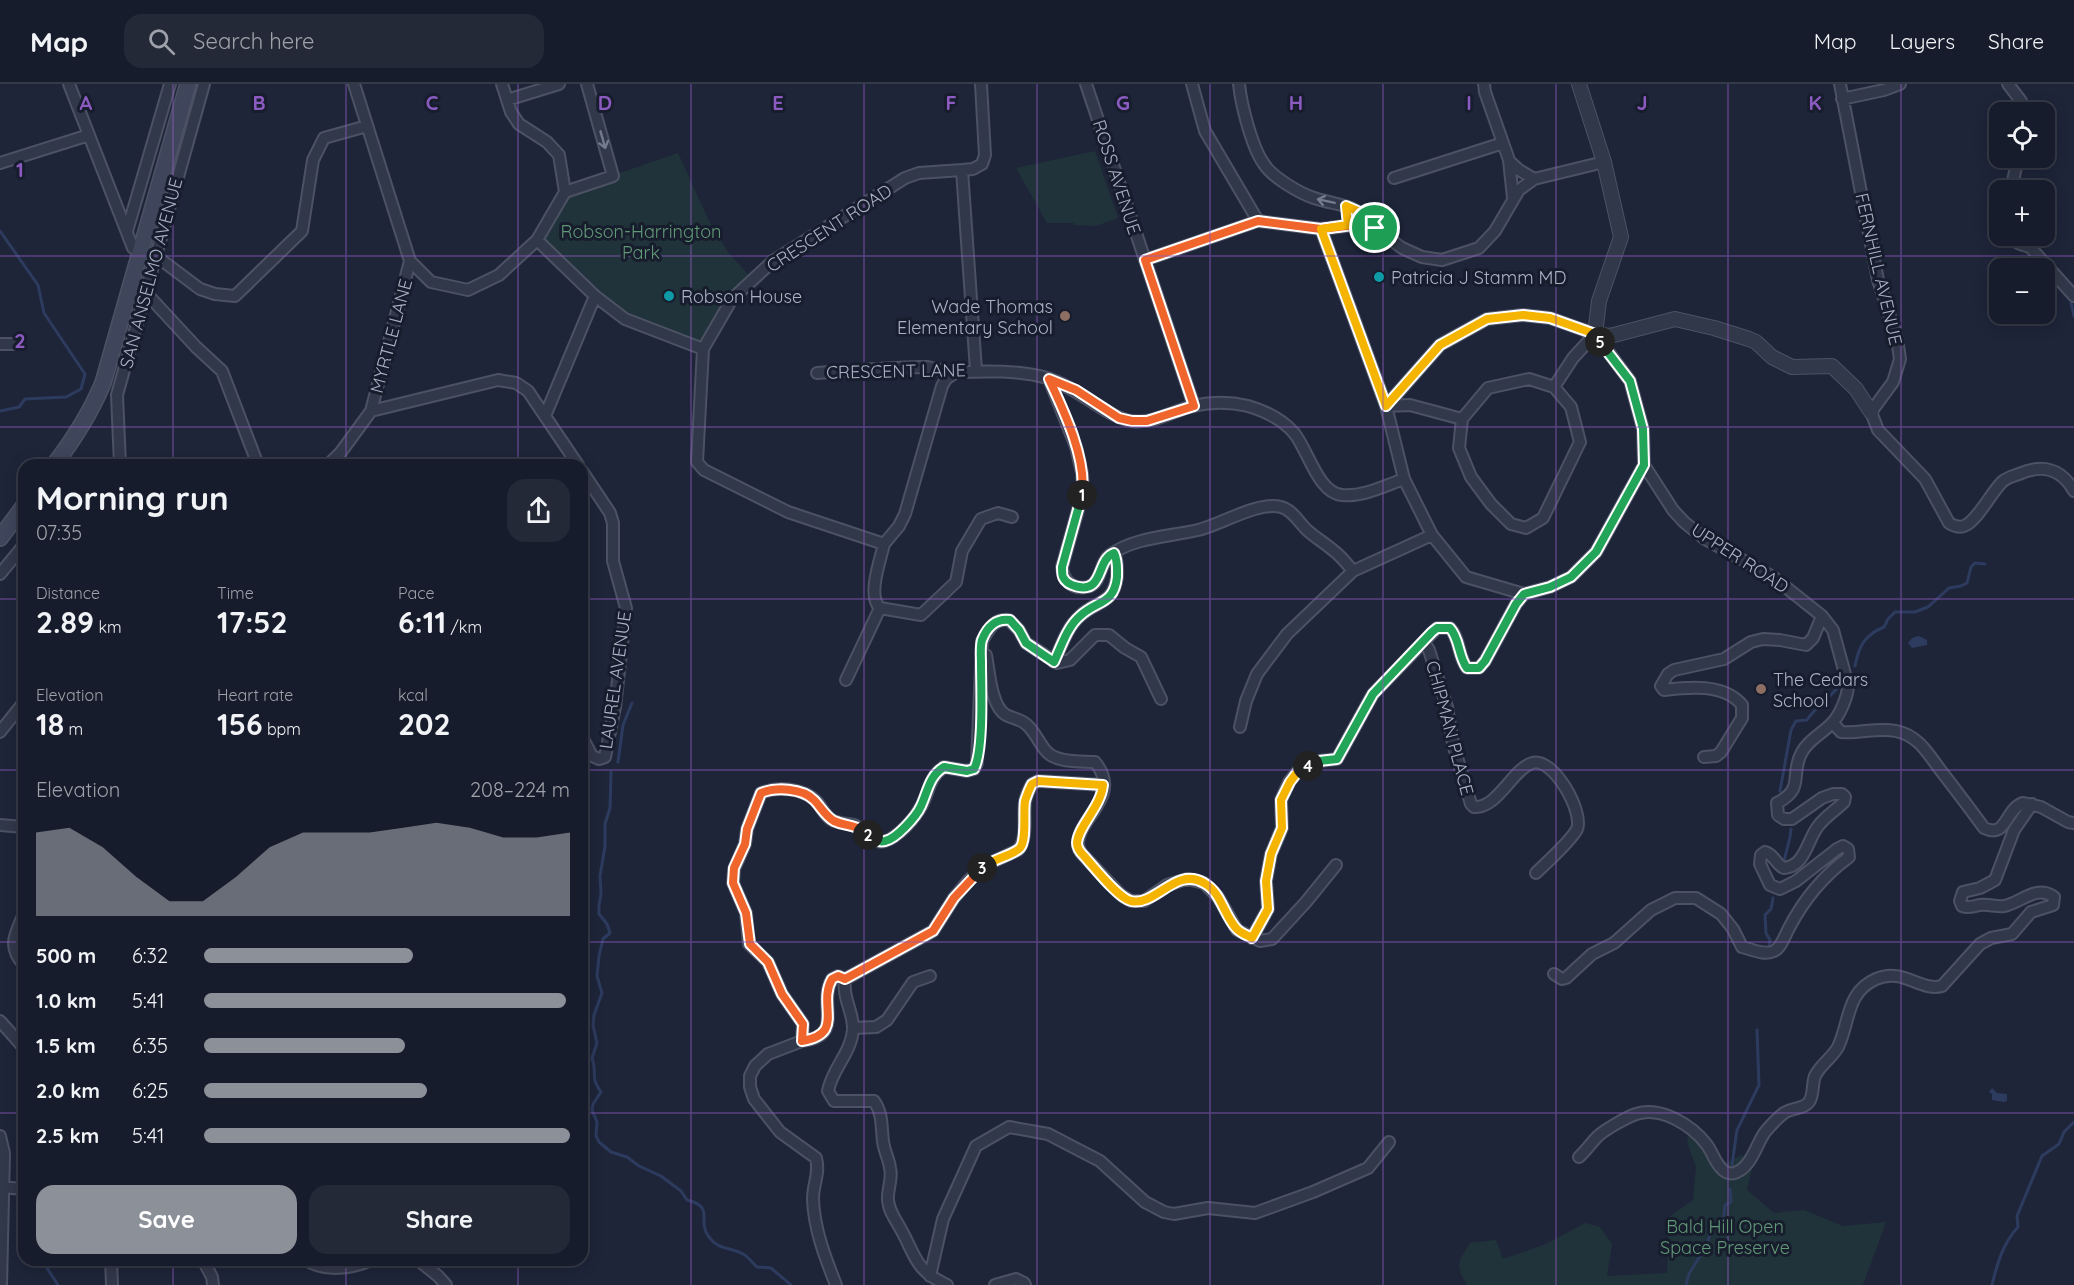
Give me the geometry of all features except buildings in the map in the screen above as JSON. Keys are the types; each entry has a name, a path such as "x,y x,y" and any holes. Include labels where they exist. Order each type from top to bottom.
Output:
{"main road":[{"path":"58,459 91,412 103,383 188,84"},
{"path":"0,538 18,514"}],"street":[{"path":"69,84 133,248 156,256 200,289 215,294 235,296 302,231 313,160 324,138 367,126"},
{"path":"127,231 170,84"},
{"name":"SAN ANSELMO AVENUE","path":"120,459 117,395 204,84"},
{"path":"354,84 410,261 432,282 468,290 499,275 537,240 565,192 559,155 547,142 519,124 511,112 502,84"},
{"path":"507,100 559,84"},
{"path":"565,192 613,176 587,84"},
{"path":"976,370 962,171 982,164 986,155 981,84"},
{"name":"ROSS AVENUE","path":"1086,84 1194,406"},
{"path":"1192,84 1205,130 1258,221"},
{"path":"1239,84 1250,133 1264,165 1286,184 1313,198 1346,206 1362,213 1375,228 1402,248 1422,257 1442,260 1479,248 1495,231 1513,198 1534,178 1604,162"},
{"path":"1484,84 1509,160 1513,198"},
{"path":"1554,387 1573,358 1595,334 1599,301 1621,237 1604,162 1579,84"},
{"name":"FERNHILL AVENUE","path":"1840,84 1878,280 1897,338 1900,359 1893,382 1871,412"},
{"path":"1842,99 1884,90 1900,84"},
{"path":"2008,84 2021,102"},
{"path":"0,163 88,135"},
{"path":"1394,178 1503,143"},
{"path":"1509,160 1519,170 1534,178"},
{"name":"CRESCENT ROAD","path":"884,544 788,512 698,465 696,458 703,349 732,299 773,261 905,178 919,173 962,171"},
{"path":"1346,206 1348,225"},
{"path":"1145,260 1258,221 1321,229 1362,224 1375,228"},
{"path":"1321,229 1386,406 1404,480 1432,535 1466,577 1524,594 1550,587 1571,577 1596,552 1644,465 1643,429 1630,381 1595,334"},
{"path":"537,240 595,296 625,319 703,349"},
{"path":"2026,246 2030,247 2074,296"},
{"name":"MYRTLE LANE","path":"371,411 410,261"},
{"path":"146,293 196,347 222,371 256,459"},
{"path":"545,416 595,296"},
{"path":"1386,406 1440,345 1487,319 1523,315 1550,318 1595,334 1610,336 1675,319 1714,328 1756,342 1772,357 1792,367 1832,366 1856,389 1871,412 1878,430 1924,479 1949,523 1956,527 1964,527 1974,519 2004,480 2030,469 2046,468 2068,481 2074,491"},
{"path":"0,344 17,344"},
{"name":"CRESCENT LANE","path":"817,373 928,367 956,372 976,370 1035,375 1076,390 1119,418 1132,421 1147,421 1194,406 1227,403 1246,406 1271,414 1295,434 1325,487 1334,493 1362,494 1404,480"},
{"path":"956,372 946,379 942,386 905,514 884,544 874,601 880,608 921,615 956,582 962,551 981,519 998,513 1012,518"},
{"path":"1049,379 1076,447 1082,473 1083,492 1062,567 1063,576 1069,584 1082,588 1095,583 1107,559 1128,544 1200,530 1230,517 1273,506 1282,507 1291,512 1308,531 1336,552 1353,571"},
{"path":"1529,379 1554,387 1571,407 1580,442 1543,518 1526,528 1511,524 1504,518 1471,477 1459,448 1462,419 1488,388 1529,379"},
{"path":"334,459 371,411 498,380 507,381 528,391 574,459"},
{"path":"1386,406 1410,405 1462,419"},
{"name":"UPPER ROAD","path":"1644,465 1673,510 1684,522 1705,539 1773,577 1822,616 1833,630 1848,685 1848,691 1833,723"},
{"name":"LAUREL AVENUE","path":"588,480 610,513 613,524 613,561 626,608 615,707 605,757 599,759 592,756 588,748"},
{"path":"1240,728 1246,701 1257,674 1287,634 1353,571 1432,535"},
{"path":"0,574 18,552"},
{"path":"1054,662 1070,627 1080,615 1112,595 1117,572 1117,558 1114,553"},
{"path":"1252,938 1268,909 1266,881 1271,854 1282,828 1281,800 1299,770 1319,761 1337,759 1373,694 1437,628 1450,628 1454,633 1462,662 1467,668 1479,668 1524,594"},
{"path":"846,680 880,608"},
{"path":"1704,756 1716,756 1721,752 1742,718 1742,705 1731,695 1717,690 1687,687 1664,690 1661,686 1668,674 1674,670 1724,658 1751,642 1763,639 1780,639 1806,645 1813,638 1822,616"},
{"path":"802,1041 803,1024 782,994 768,962 750,944 746,913 733,883 734,868 745,844 747,829 761,793 770,789 801,792 816,802 831,820 853,825 883,842 893,837 914,819 936,772 944,767 967,771 974,769 977,763 982,641 992,624 1001,619 1010,620 1026,643 1054,662 1064,663 1070,660 1095,635 1109,635 1141,657 1161,699"},
{"path":"982,641 986,651 993,693 998,706 1005,715 1015,717 1027,725 1054,758 1095,762 1100,769 1103,785 1102,797 1077,843 1084,856 1121,895 1131,901 1144,901 1167,885 1187,879 1204,882 1218,897 1237,930 1260,941 1272,939 1336,865"},
{"name":"CHIPMAN PLACE","path":"1424,642 1429,650 1448,707 1453,744 1471,804 1474,807 1484,806 1523,769 1531,763 1538,762 1552,769 1578,813 1577,828 1536,873"},
{"path":"0,732 18,710"},
{"path":"1554,974 1562,979 1566,978 1592,954 1614,943 1651,910 1675,898 1696,898 1721,914 1733,929 1742,947 1760,952 1773,952 1779,948 1796,913 1819,883 1850,854 1843,846 1796,881 1780,889 1770,885 1760,864 1761,855 1765,852 1771,854 1784,868 1796,865 1819,824 1844,802 1845,797 1842,794 1833,794 1822,798 1792,819 1784,819 1778,815 1776,809 1777,803 1789,797 1793,792 1800,754 1811,738 1833,723 1841,732 1886,729 1898,731 1915,740 1930,754 1984,828 1991,832 2004,824 2018,805 2023,803 2041,807 2074,823"},
{"path":"845,979 933,931 969,879 986,865 1018,850 1024,832 1025,803 1032,784 1038,781 1103,785"},
{"path":"1579,1156 1589,1149 1597,1136 1634,1115 1649,1111 1665,1114 1697,1135 1721,1169 1727,1173 1735,1174 1743,1169 1764,1134 1775,1121 1785,1113 1804,1106 1810,1101 1816,1072 1838,1048 1849,1009 1856,995 1864,987 1876,979 1890,976 1909,978 1929,987 1942,986 1980,944 1991,938 2012,934 2031,912 2053,905 2054,897 2050,894 2037,893 2029,894 2005,906 1980,905 1966,908 1960,901 1964,892 1980,888 1995,880 2014,830 2032,804"},
{"path":"0,825 18,826"},
{"path":"18,926 13,946 18,958"},
{"path":"836,1285 819,1242 813,1198 819,1169 816,1158 780,1132 754,1100 750,1087 750,1076 755,1066 768,1054 823,1034 828,1025 827,987 832,979 838,976 845,979"},
{"path":"853,1028 876,1027 887,1020 913,982 930,976"},
{"path":"845,979 844,987 853,1028 849,1047 828,1091 834,1101 874,1101 877,1104 882,1121 884,1148 890,1168 889,1209 913,1256 924,1272 947,1285"},
{"path":"0,1021 18,1041"},
{"path":"930,1276 943,1219 976,1146 1009,1127 1048,1134 1100,1161 1145,1202 1164,1212 1174,1214 1208,1208 1255,1213 1313,1192 1368,1168 1389,1142"},
{"path":"0,1136 4,1153 1,1285"},
{"path":"2,1188 18,1189"},
{"path":"111,1266 112,1285"},
{"path":"206,1266 212,1277 213,1285"},
{"path":"316,1266 331,1268 349,1266"},
{"path":"426,1266 446,1285"},
{"path":"995,1285 1016,1279 1025,1285"}],"green space":[{"path":"1095,151 1118,218 1096,226 1047,223 1016,168"},
{"name":"Robson-Harrington Park","path":"678,153 710,223 728,252 753,280 732,299 703,349 625,319 537,240 565,192"},
{"name":"Bald Hill Open Space Preserve","path":"1689,1129 1725,1163 1742,1155 1752,1169 1747,1190 1774,1213 1804,1210 1843,1226 1886,1222 1863,1285 1467,1285 1461,1273 1460,1264 1470,1243 1496,1240 1503,1259 1546,1244 1585,1223 1600,1227 1612,1244 1607,1276 1667,1273 1669,1217 1693,1200 1696,1167 1687,1142"}],"water":[{"path":"1919,636 1927,640 1927,645 1912,648 1908,643"},
{"path":"1992,1088 1997,1093 2007,1094 2007,1101 1992,1100 1992,1094 1989,1092"}],"waterway":[{"path":"0,231 38,285 44,313 85,374 81,389 66,397 25,399 19,407 0,411"},
{"path":"2074,300 2071,303 2074,316"},
{"path":"1855,666 1864,642 1884,627 1895,612 1915,612 1928,607 1949,588 1967,583 1971,567 1975,563 1985,564"},
{"path":"1780,791 1791,730 1796,721 1807,720 1841,684"},
{"path":"618,762 623,725 632,703"},
{"path":"611,772 610,808 605,824 599,906 599,914 607,924 610,933 603,939 599,956 597,976 602,993 593,1025 597,1043 592,1058 594,1078 601,1092 592,1110 597,1122 596,1136 599,1142 611,1152 627,1157 639,1166 661,1176 681,1191 687,1200 701,1206 706,1231 716,1244 743,1254 757,1267 771,1268 791,1285"},
{"path":"1784,861 1791,829"},
{"path":"1769,946 1765,915 1771,909 1773,898"},
{"path":"1732,1165 1737,1130 1759,1085 1757,1030"},
{"path":"1992,1285 2004,1247 2018,1227 2017,1216 2042,1156 2059,1144 2064,1132 2074,1122"},
{"path":"1686,1285 1689,1274 1706,1246 1712,1230 1723,1222 1725,1205 1731,1202 1730,1189"},
{"path":"47,1266 58,1285"}],"place":[{"name":"Patricia J Stamm MD","path":"1379,277"},
{"name":"Robson House","path":"669,296"},
{"name":"Wade Thomas Elementary School","path":"1065,316"},
{"name":"The Cedars School","path":"1761,689"}],"route":[{"path":"1375,228 1362,213 1346,206 1348,225 1321,229 1386,406 1440,345 1487,319 1523,315 1550,318 1595,334 1630,381 1643,429 1644,465 1596,552 1571,577 1550,587 1524,594 1479,668 1467,668 1462,662 1454,633 1450,628 1437,628 1373,694 1337,759 1319,761 1299,770 1281,800 1282,828 1271,854 1266,881 1268,909 1252,938 1237,930 1218,897 1204,882 1187,879 1167,885 1144,901 1131,901 1121,895 1084,856 1077,843 1102,797 1103,785 1038,781 1032,784 1028,792 1025,803 1024,832 1018,850 986,865 969,879 933,931 845,979 838,976 832,979 827,987 828,1025 823,1034 814,1039 802,1041 803,1024 782,994 768,962 750,944 746,913 733,883 734,868 745,844 747,829 761,793 770,789 801,792 809,795 831,820 853,825 883,842 893,837 914,819 936,772 944,767 967,771 974,769 977,763 982,641 992,624 1001,619 1010,620 1026,643 1054,662 1070,627 1080,615 1112,595 1115,588 1117,558 1114,553 1107,559 1095,583 1089,587 1082,588 1069,584 1063,576 1062,567 1083,492 1082,473 1076,447 1049,379 1076,390 1119,418 1132,421 1147,421 1194,406 1145,260 1258,221 1321,229 1362,224 1375,228"}]}
